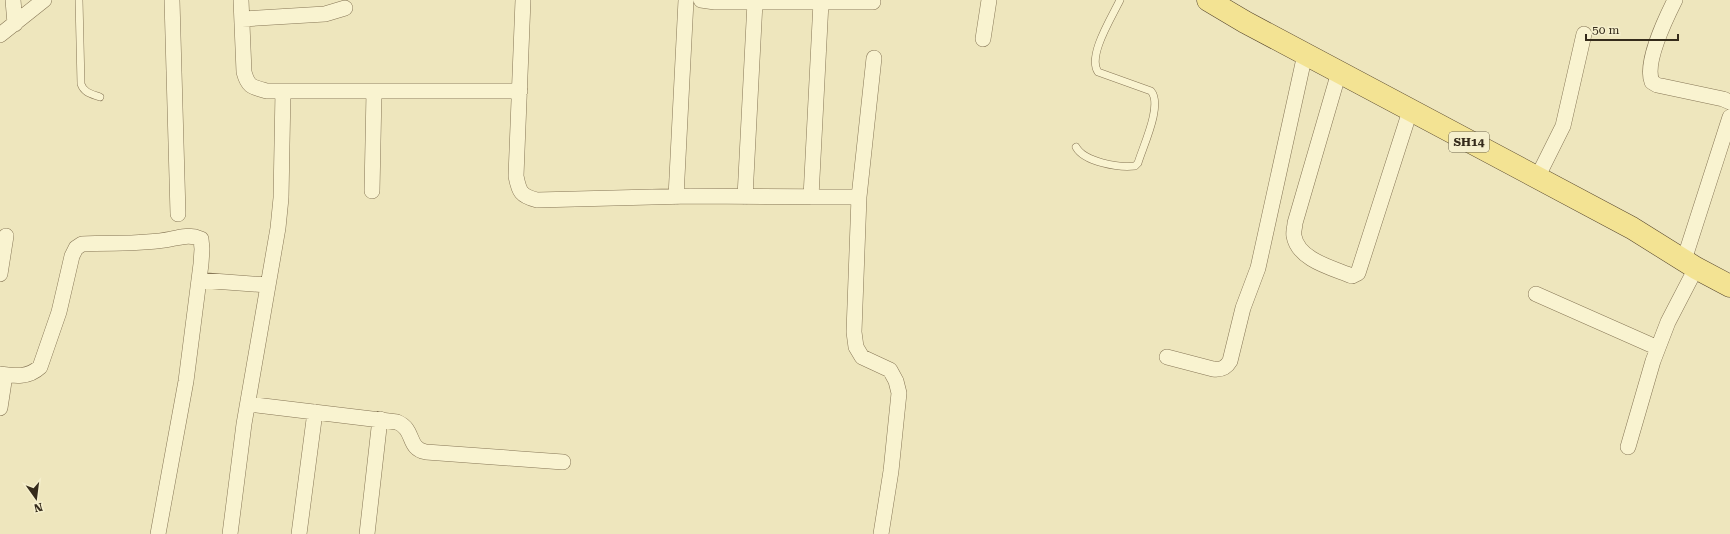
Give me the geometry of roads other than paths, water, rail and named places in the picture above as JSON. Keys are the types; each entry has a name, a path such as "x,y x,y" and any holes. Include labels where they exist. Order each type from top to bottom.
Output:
{"main road":[{"name":"SH14","path":"1208,0 1410,111 1632,228 1690,264 1730,286"}],"street":[{"path":"13,0 14,24"},
{"path":"0,35 44,0"},
{"path":"172,0 178,214"},
{"path":"241,0 244,72 247,82 254,88 267,91 520,91"},
{"path":"523,0 516,176 518,189 527,197 537,200 745,196 859,197"},
{"path":"676,197 686,0"},
{"path":"701,0 715,2 873,2"},
{"path":"983,39 989,0"},
{"path":"1675,0 1662,24 1650,66 1649,76 1652,82 1657,85 1723,99 1730,102"},
{"path":"745,196 755,2"},
{"path":"811,197 821,2"},
{"path":"242,19 326,14 345,8"},
{"path":"1538,178 1562,126 1584,34"},
{"path":"1167,357 1220,370 1227,366 1230,361 1243,308 1258,268 1305,54"},
{"path":"874,58 859,197 854,332 856,347 862,357 890,370 896,381 899,393 891,471 881,534"},
{"path":"1339,72 1295,223 1294,235 1299,248 1311,258 1352,276 1358,273 1410,111"},
{"path":"230,534 248,404 278,228 281,198 283,91"},
{"path":"372,191 374,92"},
{"path":"1628,447 1658,348 1690,264 1730,117"},
{"path":"0,274 6,236"},
{"path":"0,408 2,374 24,376 33,373 40,366 59,312 72,256 76,248 82,244 146,243 186,236 194,236 201,239 202,249 199,280 186,381 158,534"},
{"path":"199,280 268,285"},
{"path":"1536,294 1658,348"},
{"path":"248,404 380,419 405,425 413,444 419,451 563,462"},
{"path":"298,534 315,412"},
{"path":"367,534 380,419"}],"lane":[{"path":"79,0 81,84 83,89 87,92 100,97"},
{"path":"1076,147 1079,153 1094,161 1135,166 1138,163 1156,109 1155,95 1151,91 1098,72 1095,67 1097,50 1120,0"}]}
